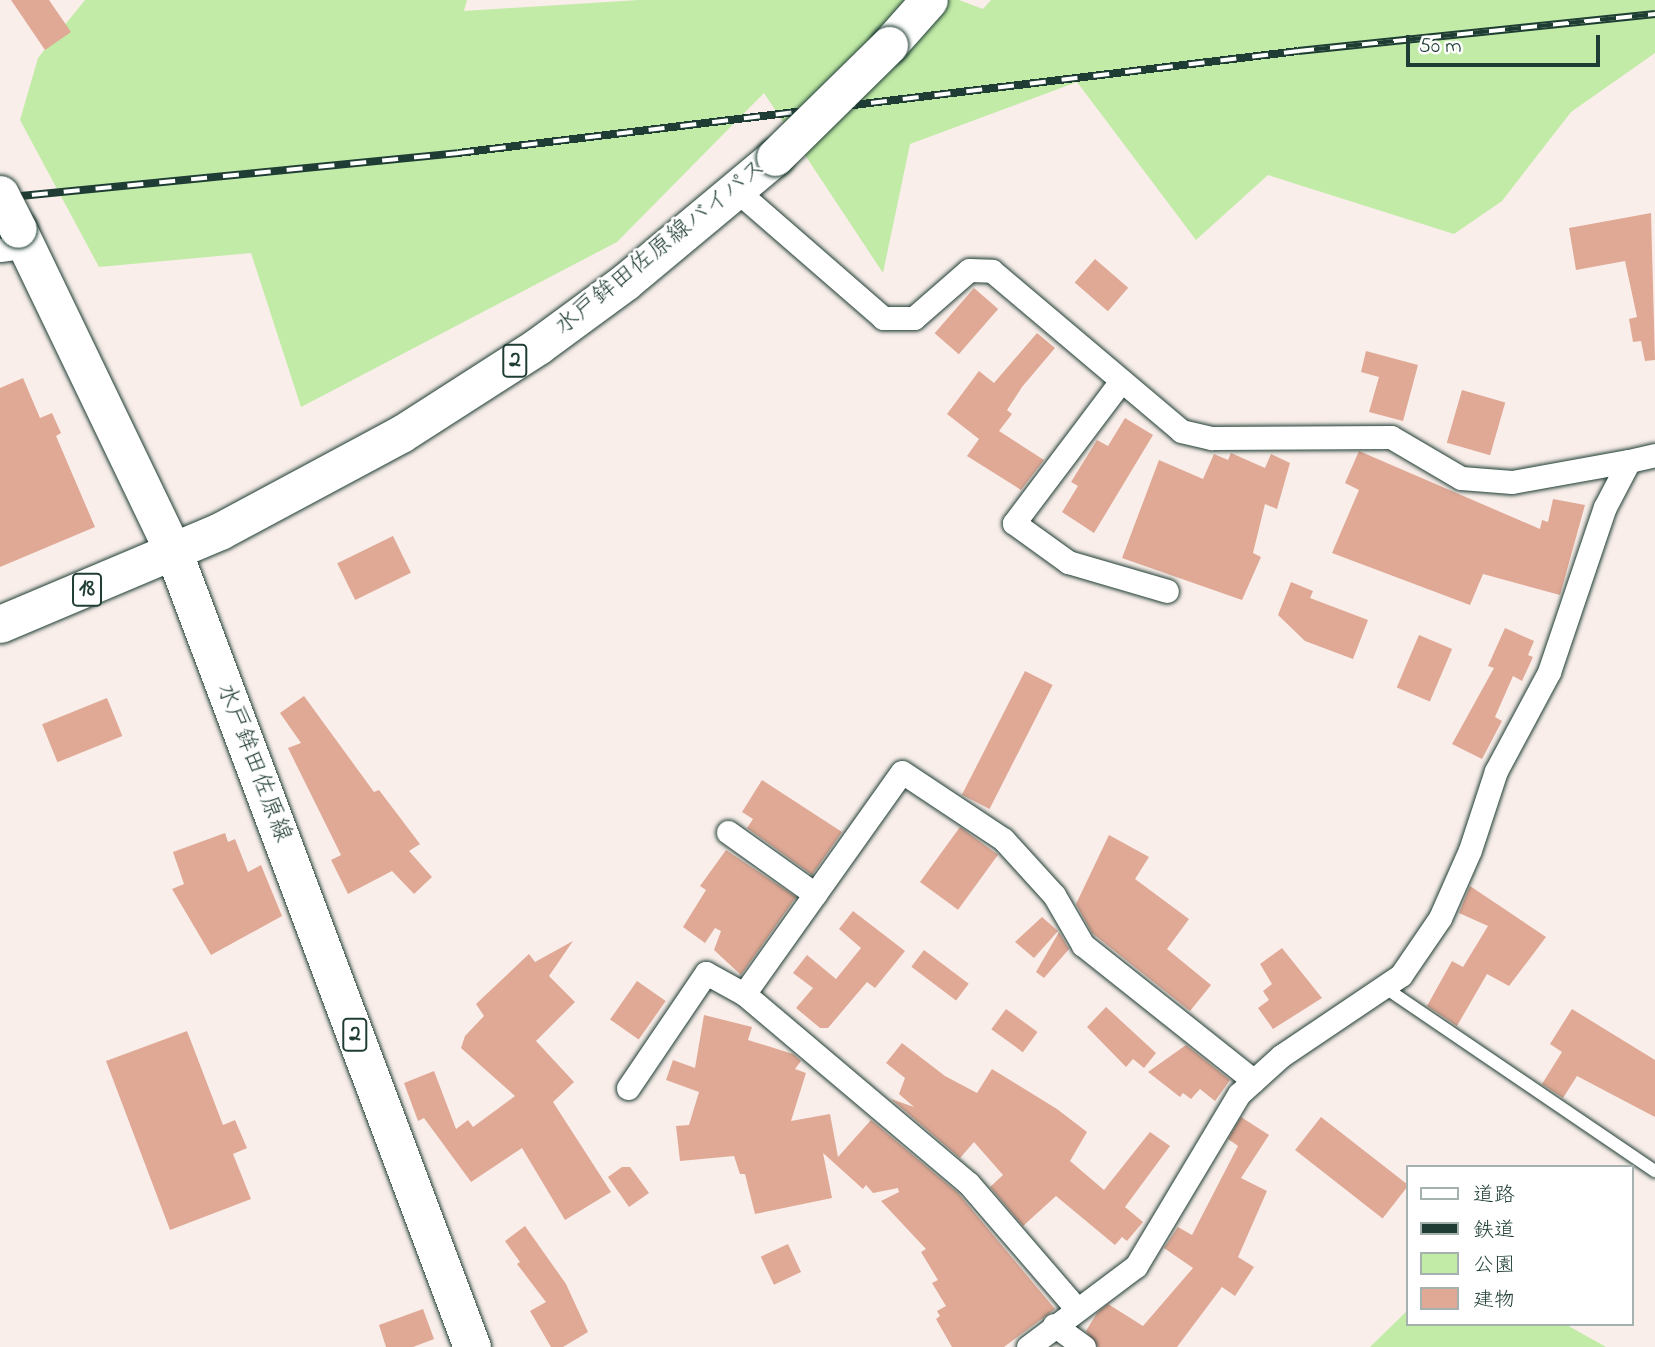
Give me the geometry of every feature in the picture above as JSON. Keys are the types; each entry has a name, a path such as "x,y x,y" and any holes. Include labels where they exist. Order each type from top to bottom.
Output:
{"main road":[{"name":"水戸鉾田佐原線バイパス","path":"174,554 294,495 401,434 538,346 625,282 775,157 889,45 929,0"},
{"name":"水戸鉾田佐原線","path":"0,194 15,242 174,554 472,1347"},
{"name":"18","path":"0,624 174,554"}],"street":[{"path":"736,190 883,318 914,318 969,270 992,271 1181,431 1212,438 1391,436 1461,478 1513,482 1655,455"},
{"path":"1121,381 1014,523 1068,562 1167,591"},
{"path":"1028,1347 1076,1308 1136,1266 1239,1094 1281,1056 1401,975 1440,918 1496,771 1549,673 1605,507 1629,461"},
{"path":"744,994 902,772 1003,839 1054,895 1083,945 1254,1081"},
{"path":"728,832 815,894"},
{"path":"628,1088 706,973 744,994 968,1183 1076,1308"},
{"path":"1054,1325 1084,1347"}],"lane":[{"path":"1384,987 1655,1171"}],"green space":[{"path":"85,0 467,0 464,11 639,0 959,0 983,9 991,0 1655,0 1655,53 1571,112 1502,201 1454,234 1268,175 1196,240 1077,82 910,144 883,273 764,93 617,242 301,407 251,253 99,267 20,120 38,58"},
{"path":"1406,1312 1406,1326 1569,1326 1606,1347 1370,1347"}],"building":[{"path":"11,0 49,0 71,32 45,50"},
{"path":"1651,213 1655,360 1645,361 1641,341 1633,342 1629,319 1637,317 1625,261 1576,270 1569,228"},
{"path":"1095,259 1128,288 1108,311 1075,282"},
{"path":"974,288 998,309 959,354 935,333"},
{"path":"1037,333 1055,348 1022,387 1007,410 1012,414 999,431 1044,460 1021,490 967,456 979,439 947,414 979,371 994,383"},
{"path":"1366,351 1418,365 1403,421 1369,412 1379,377 1361,372"},
{"path":"23,378 40,418 52,413 61,433 56,436 95,527 0,567 0,388"},
{"path":"1462,390 1505,402 1490,455 1447,443"},
{"path":"1125,418 1153,435 1094,533 1062,512 1078,486 1071,482 1097,440 1108,446"},
{"path":"1359,451 1540,529 1542,520 1548,522 1553,499 1585,505 1560,595 1483,574 1470,605 1332,553 1359,490 1345,483"},
{"path":"1231,453 1265,468 1271,454 1290,463 1277,509 1265,504 1253,553 1261,557 1242,600 1122,558 1159,460 1203,479 1214,454 1228,460"},
{"path":"393,536 411,573 355,600 337,563"},
{"path":"1291,582 1313,591 1310,598 1368,620 1353,659 1305,641 1278,615"},
{"path":"1505,628 1534,641 1528,655 1533,657 1522,681 1513,676 1495,717 1502,721 1482,759 1452,744 1494,668 1488,666"},
{"path":"1419,635 1452,649 1430,702 1397,687"},
{"path":"1025,671 1053,685 990,809 962,795"},
{"path":"304,696 374,792 379,790 420,844 409,851 432,877 414,894 392,871 348,894 331,860 341,855 288,748 301,743 280,713"},
{"path":"107,698 122,736 57,762 42,724"},
{"path":"762,780 842,832 812,875 747,828 753,819 742,812"},
{"path":"960,827 998,855 958,910 920,882"},
{"path":"225,833 228,842 235,839 248,872 261,865 282,916 211,955 172,889 184,884 173,852"},
{"path":"1109,835 1149,857 1135,879 1189,919 1167,949 1211,985 1190,1011 1092,933 1076,904"},
{"path":"726,850 796,897 741,975 714,950 721,931 715,928 705,943 683,927 706,890 700,886"},
{"path":"1470,886 1546,937 1509,986 1487,974 1457,1026 1427,1006 1452,961 1463,967 1488,926 1459,913"},
{"path":"853,911 905,951 875,988 867,982 828,1028 820,1028 796,1008 813,988 793,973 807,955 836,979 861,948 839,929"},
{"path":"1042,917 1058,931 1034,958 1015,942"},
{"path":"1059,932 1069,949 1044,978 1036,972"},
{"path":"573,941 549,976 575,1002 536,1041 574,1082 553,1102 611,1192 565,1220 522,1148 471,1182 424,1118 418,1121 404,1083 434,1071 456,1129 468,1120 473,1127 515,1096 461,1048 465,1036 484,1016 476,1004 529,954 535,962"},
{"path":"1282,948 1322,998 1273,1029 1258,1008 1269,1000 1263,991 1272,984 1260,964"},
{"path":"924,950 969,984 956,1000 911,967"},
{"path":"637,981 666,1001 639,1040 610,1020"},
{"path":"1106,1007 1156,1053 1144,1068 1133,1059 1126,1067 1087,1027"},
{"path":"1006,1009 1038,1032 1023,1052 991,1029"},
{"path":"1572,1009 1655,1060 1655,1117 1577,1076 1563,1098 1542,1084 1562,1052 1550,1044"},
{"path":"704,1015 752,1027 748,1040 793,1054 801,1061 795,1069 806,1073 791,1121 830,1114 838,1157 871,1120 958,1193 1055,1309 1004,1347 952,1347 936,1319 940,1316 937,1311 946,1306 932,1283 938,1280 921,1252 926,1249 881,1201 899,1192 898,1188 873,1193 866,1185 863,1189 823,1153 832,1198 755,1214 745,1174 740,1174 734,1156 680,1161 676,1126 689,1125 699,1092 666,1080 673,1060 695,1068"},
{"path":"187,1031 223,1125 235,1120 247,1148 233,1154 251,1199 170,1230 106,1061"},
{"path":"902,1043 945,1076 977,1093 992,1069 1057,1109 1087,1132 1070,1161 1104,1190 1150,1132 1170,1146 1125,1207 1143,1222 1127,1241 1122,1237 1115,1245 1056,1196 1023,1226 990,1187 1003,1175 974,1142 960,1158 891,1099 914,1107 899,1094 905,1078 886,1063"},
{"path":"1186,1045 1230,1080 1215,1101 1200,1089 1191,1099 1183,1093 1180,1097 1148,1072"},
{"path":"1241,1117 1269,1135 1241,1178 1267,1191 1238,1257 1254,1267 1235,1296 1222,1287 1177,1347 1098,1347 1086,1331 1097,1313 1108,1304 1143,1326 1193,1268 1164,1248 1178,1227 1192,1235 1238,1146 1228,1139"},
{"path":"1321,1117 1406,1183 1406,1188 1383,1218 1295,1150"},
{"path":"622,1167 630,1167 649,1193 629,1207 608,1177"},
{"path":"525,1226 566,1284 588,1332 563,1347 551,1347 530,1311 546,1302 517,1264 520,1262 505,1241"},
{"path":"788,1244 801,1272 774,1285 761,1257"},
{"path":"423,1309 434,1339 413,1347 386,1347 379,1325"}],"railway":[{"path":"0,198 458,153 1298,51 1655,14"}]}
